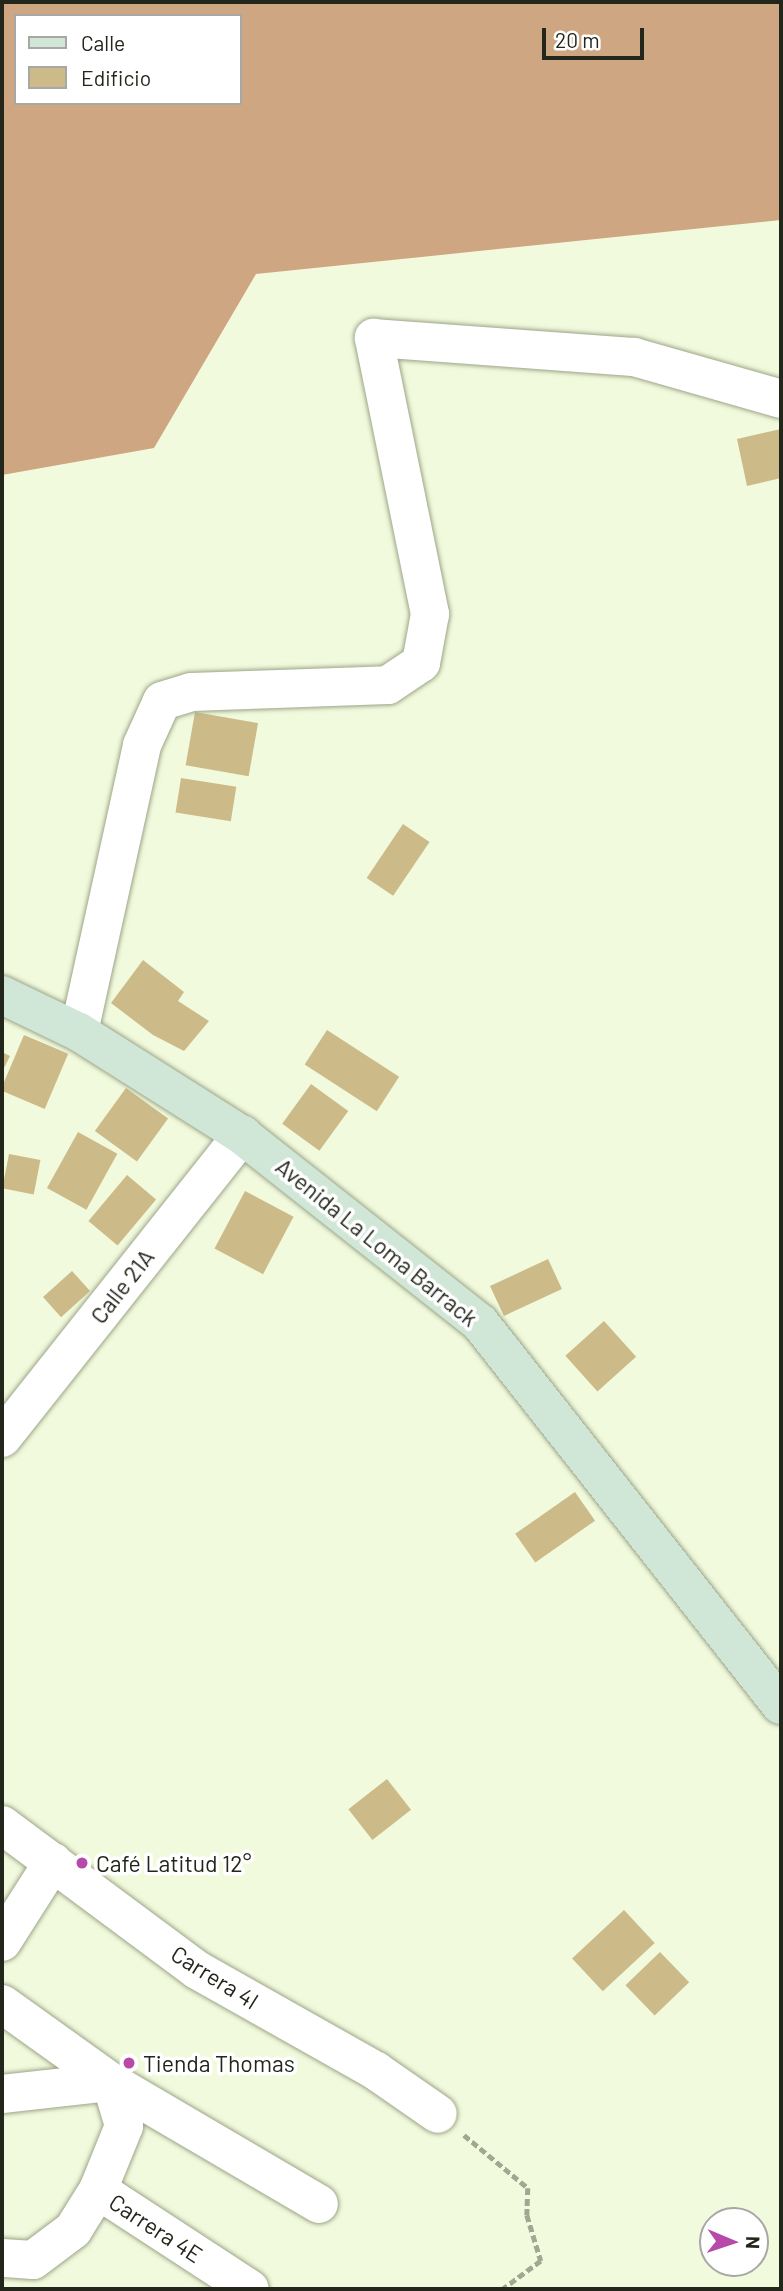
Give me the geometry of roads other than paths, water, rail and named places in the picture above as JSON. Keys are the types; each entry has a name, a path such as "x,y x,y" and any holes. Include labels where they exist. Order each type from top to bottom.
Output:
{"main road":[{"name":"Avenida La Loma Barrack","path":"2,995 79,1032 242,1135 481,1324 781,1705"}],"street":[{"path":"79,1032 142,745 162,702 191,692 388,685 421,663 430,614 374,338 634,357 781,399"},
{"name":"Calle 21A","path":"2,1438 242,1135"},
{"name":"Carrera 4I","path":"2,1825 197,1970 376,2071 438,2113"},
{"path":"2,1942 53,1862"},
{"path":"2,2004 111,2082 319,2204"},
{"path":"2,2094 111,2082"},
{"path":"2,2258 33,2260 58,2245 98,2190 124,2126 111,2082"},
{"name":"Carrera 4E","path":"98,2190 250,2289"}],"place":[{"name":"Café Latitud 12°","path":"82,1863"},
{"name":"Tienda Thomas","path":"129,2063"}]}
